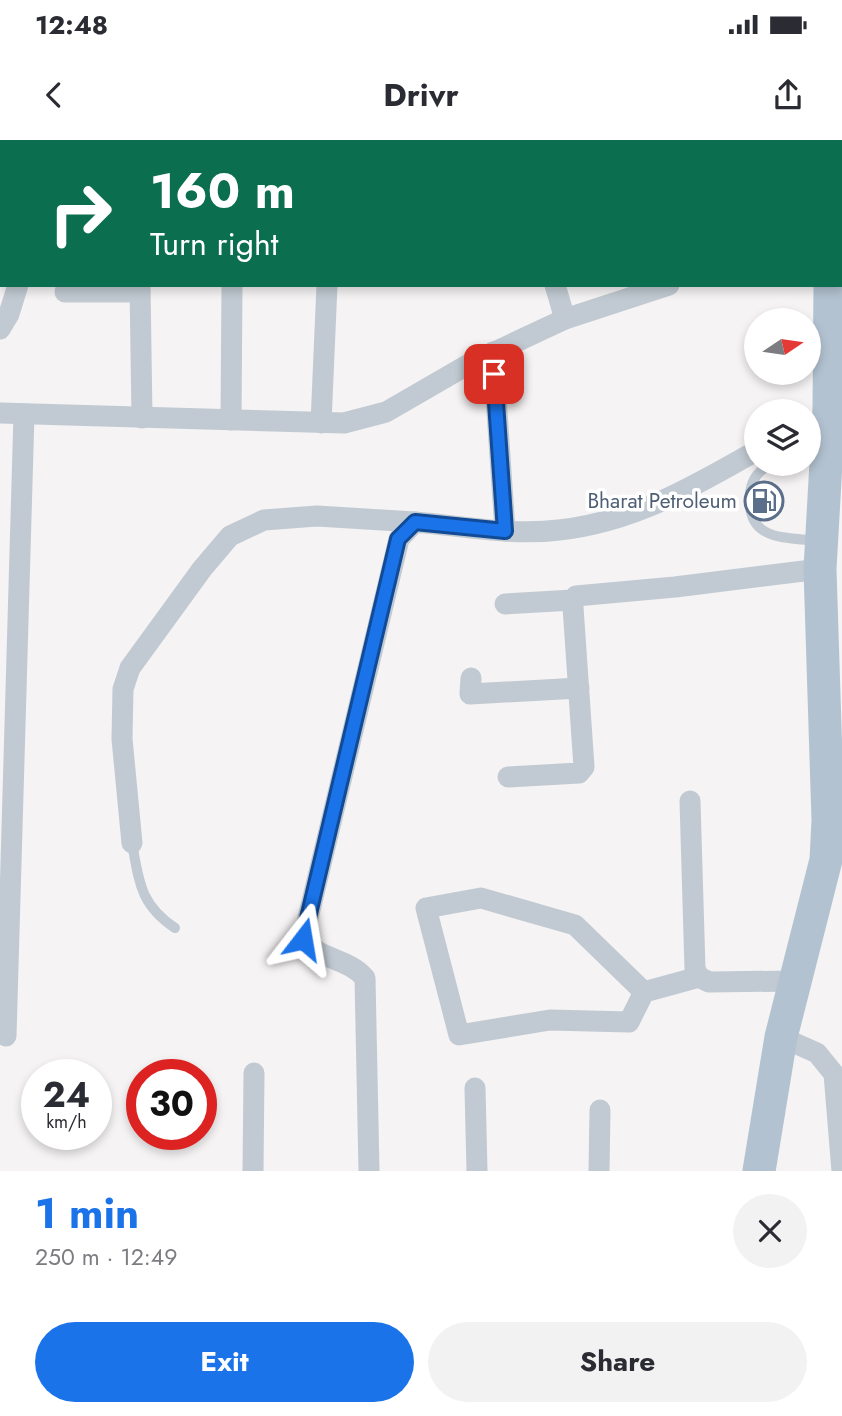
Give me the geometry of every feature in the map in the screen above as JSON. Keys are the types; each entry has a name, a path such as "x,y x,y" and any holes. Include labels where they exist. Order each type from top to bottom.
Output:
{"main road":[{"path":"820,399 830,287"},
{"path":"759,1171 781,1037 826,860 828,820 821,555 821,440"}],"street":[{"path":"0,329 9,314 17,287"},
{"path":"231,420 232,287"},
{"path":"321,422 327,287"},
{"path":"556,287 565,319"},
{"path":"0,414 344,423 386,412 493,352 565,319 638,290 656,287"},
{"path":"65,292 140,289 142,418"},
{"path":"493,352 505,531"},
{"path":"6,1036 7,761 24,414"},
{"path":"132,842 122,739 123,689 130,668 202,569 230,536 264,520 317,516 505,531 560,530 626,516 679,495 744,458"},
{"path":"369,1171 365,978 357,969 312,950 303,939 398,539 415,522"},
{"path":"505,604 573,600 576,596 675,587 821,555"},
{"path":"508,777 579,773 584,767 573,600"},
{"path":"471,678 471,694 579,688"},
{"path":"690,802 695,969 699,977 709,982 795,981"},
{"path":"644,992 575,925 481,898 426,908 459,1035 550,1020 629,1022 644,992 699,977"},
{"path":"781,1037 817,1053 834,1074 842,1171"},
{"path":"253,1171 254,1073"},
{"path":"475,1088 477,1171"},
{"path":"600,1110 600,1171"}],"lane":[{"path":"755,476 750,488 750,516 755,524 821,555"},
{"path":"132,842 147,903 160,918 175,928"}],"place":[{"name":"Bharat Petroleum","path":"764,501"}],"route":[{"path":"303,939 398,539 415,522 505,531 494,374"}]}
